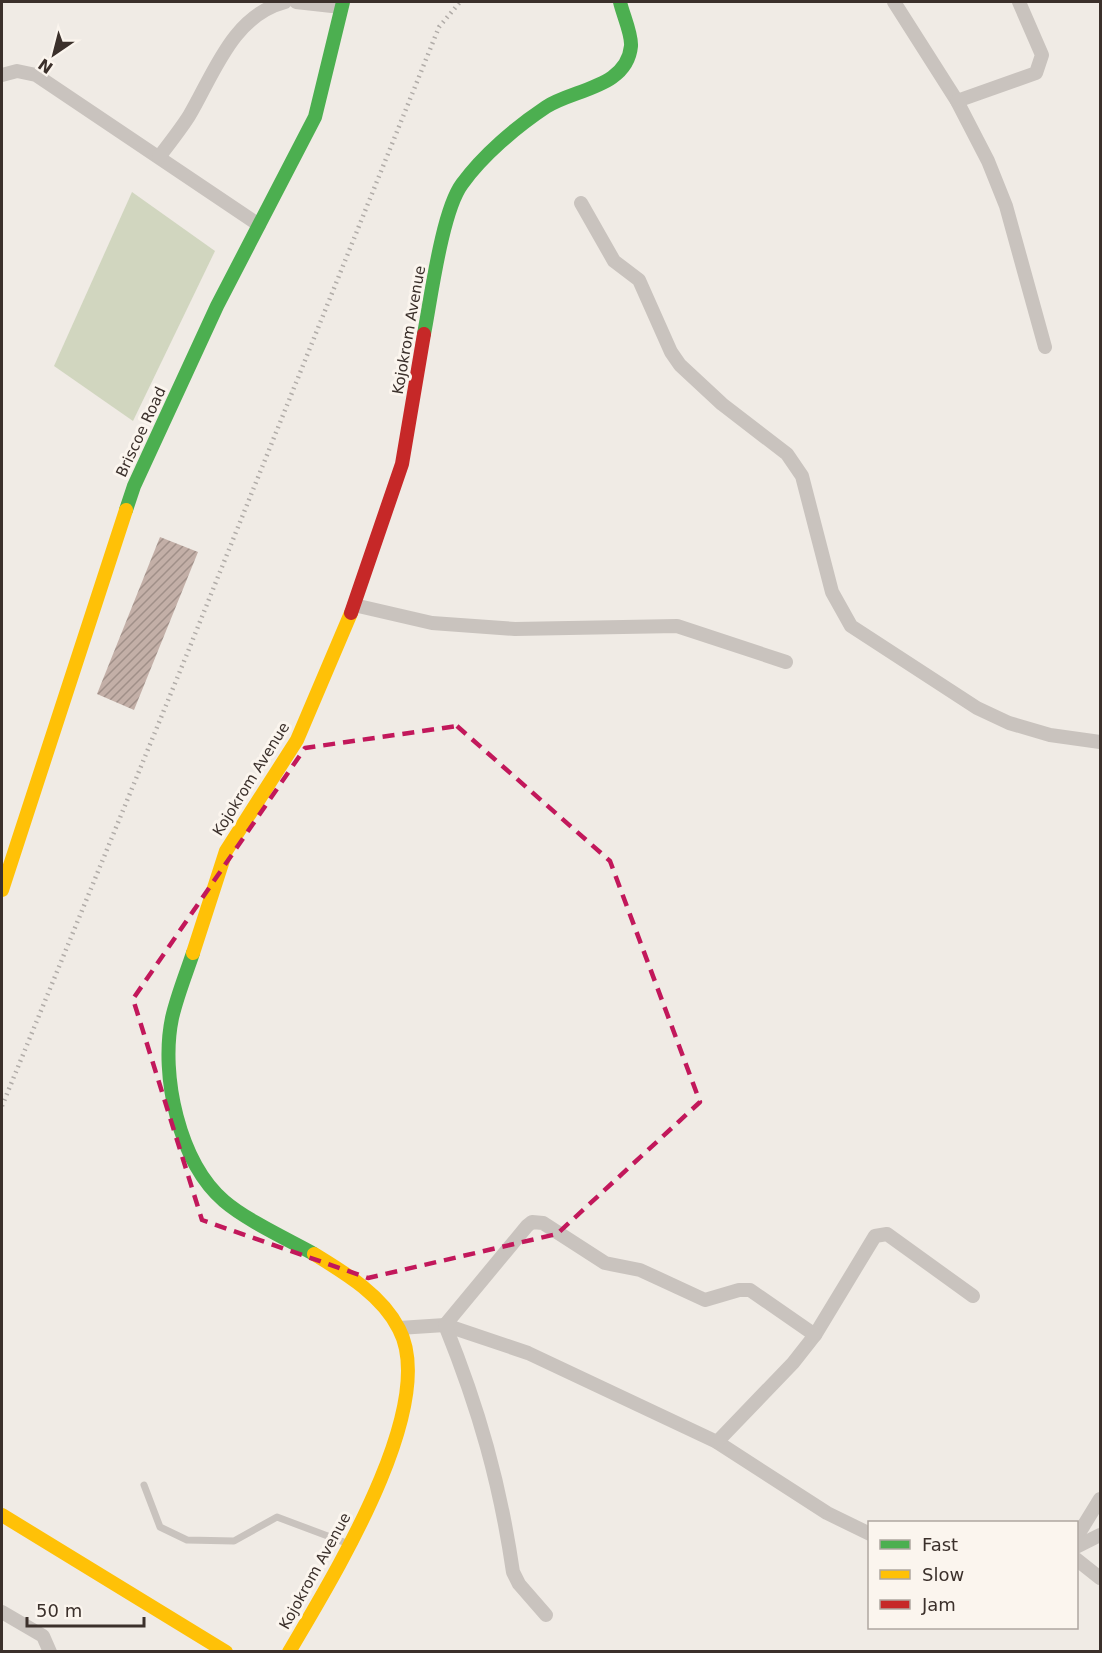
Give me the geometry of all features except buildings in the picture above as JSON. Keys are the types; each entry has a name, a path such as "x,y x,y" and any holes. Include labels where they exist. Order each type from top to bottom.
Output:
{"main road":[{"name":"Kojokrom Avenue","path":"289,1652 351,1545 383,1472 400,1421 409,1375 407,1351 399,1328 378,1301 347,1274 225,1202 203,1180 190,1155 168,1071 172,1019 226,851 297,740 354,605 402,464 436,266 456,196 469,173 482,159 547,106 604,83 623,67 631,46 620,2"},
{"name":"Briscoe Road","path":"2,890 134,486 217,306 315,117 342,4"},
{"path":"2,1515 226,1652"}],"street":[{"path":"159,158 187,119 228,45 251,19 285,2"},
{"path":"296,2 342,4"},
{"path":"894,2 957,101 988,161 1006,206 1045,347"},
{"path":"957,101 1036,73 1042,55 1019,2"},
{"path":"2,75 17,71 36,75 259,225"},
{"path":"582,203 614,261 639,280 671,352 680,365 693,380 787,454 796,464 802,476 832,592 851,626 977,708 1009,723 1050,735 1101,742"},
{"path":"354,605 432,623 515,629 677,626 786,662"},
{"path":"445,1325 527,1227 538,1222 605,1263 640,1270 705,1300 739,1290 750,1290 815,1335"},
{"path":"717,1442 793,1363 815,1335 871,1241 880,1234 887,1234 973,1296"},
{"path":"445,1325 469,1384 493,1461 513,1572 519,1584 546,1615"},
{"path":"399,1328 445,1325 528,1353 717,1442 826,1513 868,1533"},
{"path":"1078,1536 1101,1499"},
{"path":"1078,1546 1101,1535"},
{"path":"1078,1560 1101,1578"},
{"path":"2,1612 43,1636 50,1652"}],"lane":[{"path":"144,1485 160,1527 187,1540 234,1541 277,1517 351,1545"}],"highlighted area":[{"path":"457,726 610,861 700,1102 557,1234 368,1278 202,1220 133,999 305,748"}],"green space":[{"path":"132,192 215,251 133,421 54,366"}],"railway":[{"path":"2,1106 439,27 460,2"}],"traffic: fast":[{"path":"126,510 134,486 217,306 315,117 343,2"},
{"path":"424,334 443,234 455,197 462,184 490,152 546,107 597,86 620,71 627,60 631,46 629,30 620,2"},
{"path":"193,953 174,1010 169,1041 171,1091 185,1141 195,1164 208,1184 224,1201 255,1222 314,1254"}],"traffic: slow":[{"path":"2,890 126,510"},
{"path":"193,953 226,851 297,740 351,613"},
{"path":"289,1652 329,1583 374,1494 393,1447 405,1403 408,1362 399,1329 383,1306 362,1286 314,1254"},
{"path":"2,1515 226,1652"}],"traffic: jam":[{"path":"351,613 402,464 424,334"}]}
